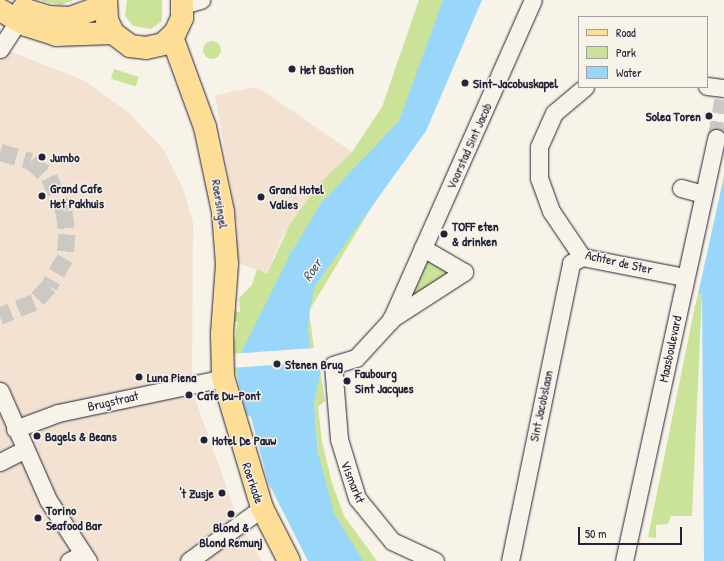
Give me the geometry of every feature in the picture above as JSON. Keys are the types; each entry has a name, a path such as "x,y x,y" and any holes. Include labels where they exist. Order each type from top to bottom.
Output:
{"main road":[{"path":"8,0 26,10 57,18 74,18 106,2 113,33 125,43 141,48 157,46 172,37 181,23 189,2"},
{"path":"9,15 61,36 113,33"},
{"name":"Roersingel","path":"172,37 205,127 223,212 227,264 218,378"},
{"name":"Roerkade","path":"218,378 262,508 289,561"}],"street":[{"name":"Voorstad Sint Jacob","path":"391,320 533,0"},
{"path":"0,49 9,15"},
{"path":"708,86 724,94"},
{"name":"Achter de Ster","path":"584,88 554,113 539,147 537,164 550,211 582,257 685,277"},
{"name":"Maasboulevard","path":"624,561 716,138"},
{"path":"681,188 703,194"},
{"name":"Voorstad Sint Jacob","path":"334,365 356,358 391,320 464,272 423,248"},
{"name":"Sint Jacobslaan","path":"510,561 571,263 582,257"},
{"name":"Vismarkt","path":"334,365 339,439 357,498 392,541 435,561"},
{"name":"Brugstraat","path":"15,429 58,414 218,378"},
{"path":"0,391 24,450 48,500 80,559"},
{"path":"0,462 24,450"},
{"path":"189,561 262,508"}],"shaded area":[{"path":"0,43 9,51 83,80 128,112 164,150 183,189 193,222 192,390 240,525 262,561 0,561"},
{"path":"257,87 352,152 306,202 281,239 267,274 236,262 238,228 215,95"}],"green space":[{"path":"42,0 74,0 61,5 41,1"},
{"path":"127,0 162,0 162,21 151,29 133,26 125,16"},
{"path":"419,0 481,0 427,127 388,180 309,311 316,364 311,428 319,463 314,404 320,370 325,401 318,407 322,442 332,483 344,516 377,561 306,561 234,368 233,344 238,322 231,321 232,311 240,312 239,298 252,285 257,269 267,274 290,224 319,184 352,152 382,107"},
{"path":"208,41 216,41 221,46 219,57 216,59 208,59 203,54 203,46"},
{"path":"114,69 139,77 136,87 111,79"},
{"path":"426,255 454,271 407,304"},
{"path":"702,293 692,516 671,516 668,524 656,525 656,538 648,537 695,306 698,294"}],"water":[{"name":"Roer","path":"443,0 482,0 426,131 315,286 310,308 308,331 314,365 321,370 314,404 318,453 334,513 363,561 304,561 265,484 238,381 237,361 290,255 286,250 291,253 321,203 399,121"},
{"path":"724,176 724,561 704,561 702,294 698,294"}],"pier":[{"path":"315,348 316,362 234,368 233,354"},
{"path":"246,414 251,417 268,482 308,561 304,561 292,543 265,484"}],"tunnel":[{"path":"716,138 723,100"},
{"path":"0,152 31,161 49,177 64,211 67,234 65,258 49,286 34,302 0,316"}],"place":[{"name":"Het Bastion","path":"292,69"},
{"name":"Sint-Jacobuskapel","path":"465,83"},
{"name":"Solea Toren","path":"709,116"},
{"name":"Jumbo","path":"42,157"},
{"name":"Grand Cafe Het Pakhuis","path":"42,196"},
{"name":"Grand Hotel Valies","path":"261,197"},
{"name":"TOFF eten & drinken","path":"444,234"},
{"name":"Stenen Brug","path":"277,364"},
{"name":"Luna Piena","path":"139,377"},
{"name":"Faubourg Sint Jacques","path":"347,381"},
{"name":"Cafe Du-Pont","path":"189,395"},
{"name":"Bagels & Beans","path":"37,436"},
{"name":"Hotel De Pauw","path":"204,440"},
{"name":"'t Zusje","path":"222,493"},
{"name":"Blond & Blond Remunj","path":"231,514"},
{"name":"Torino Seafood Bar","path":"38,518"}]}
